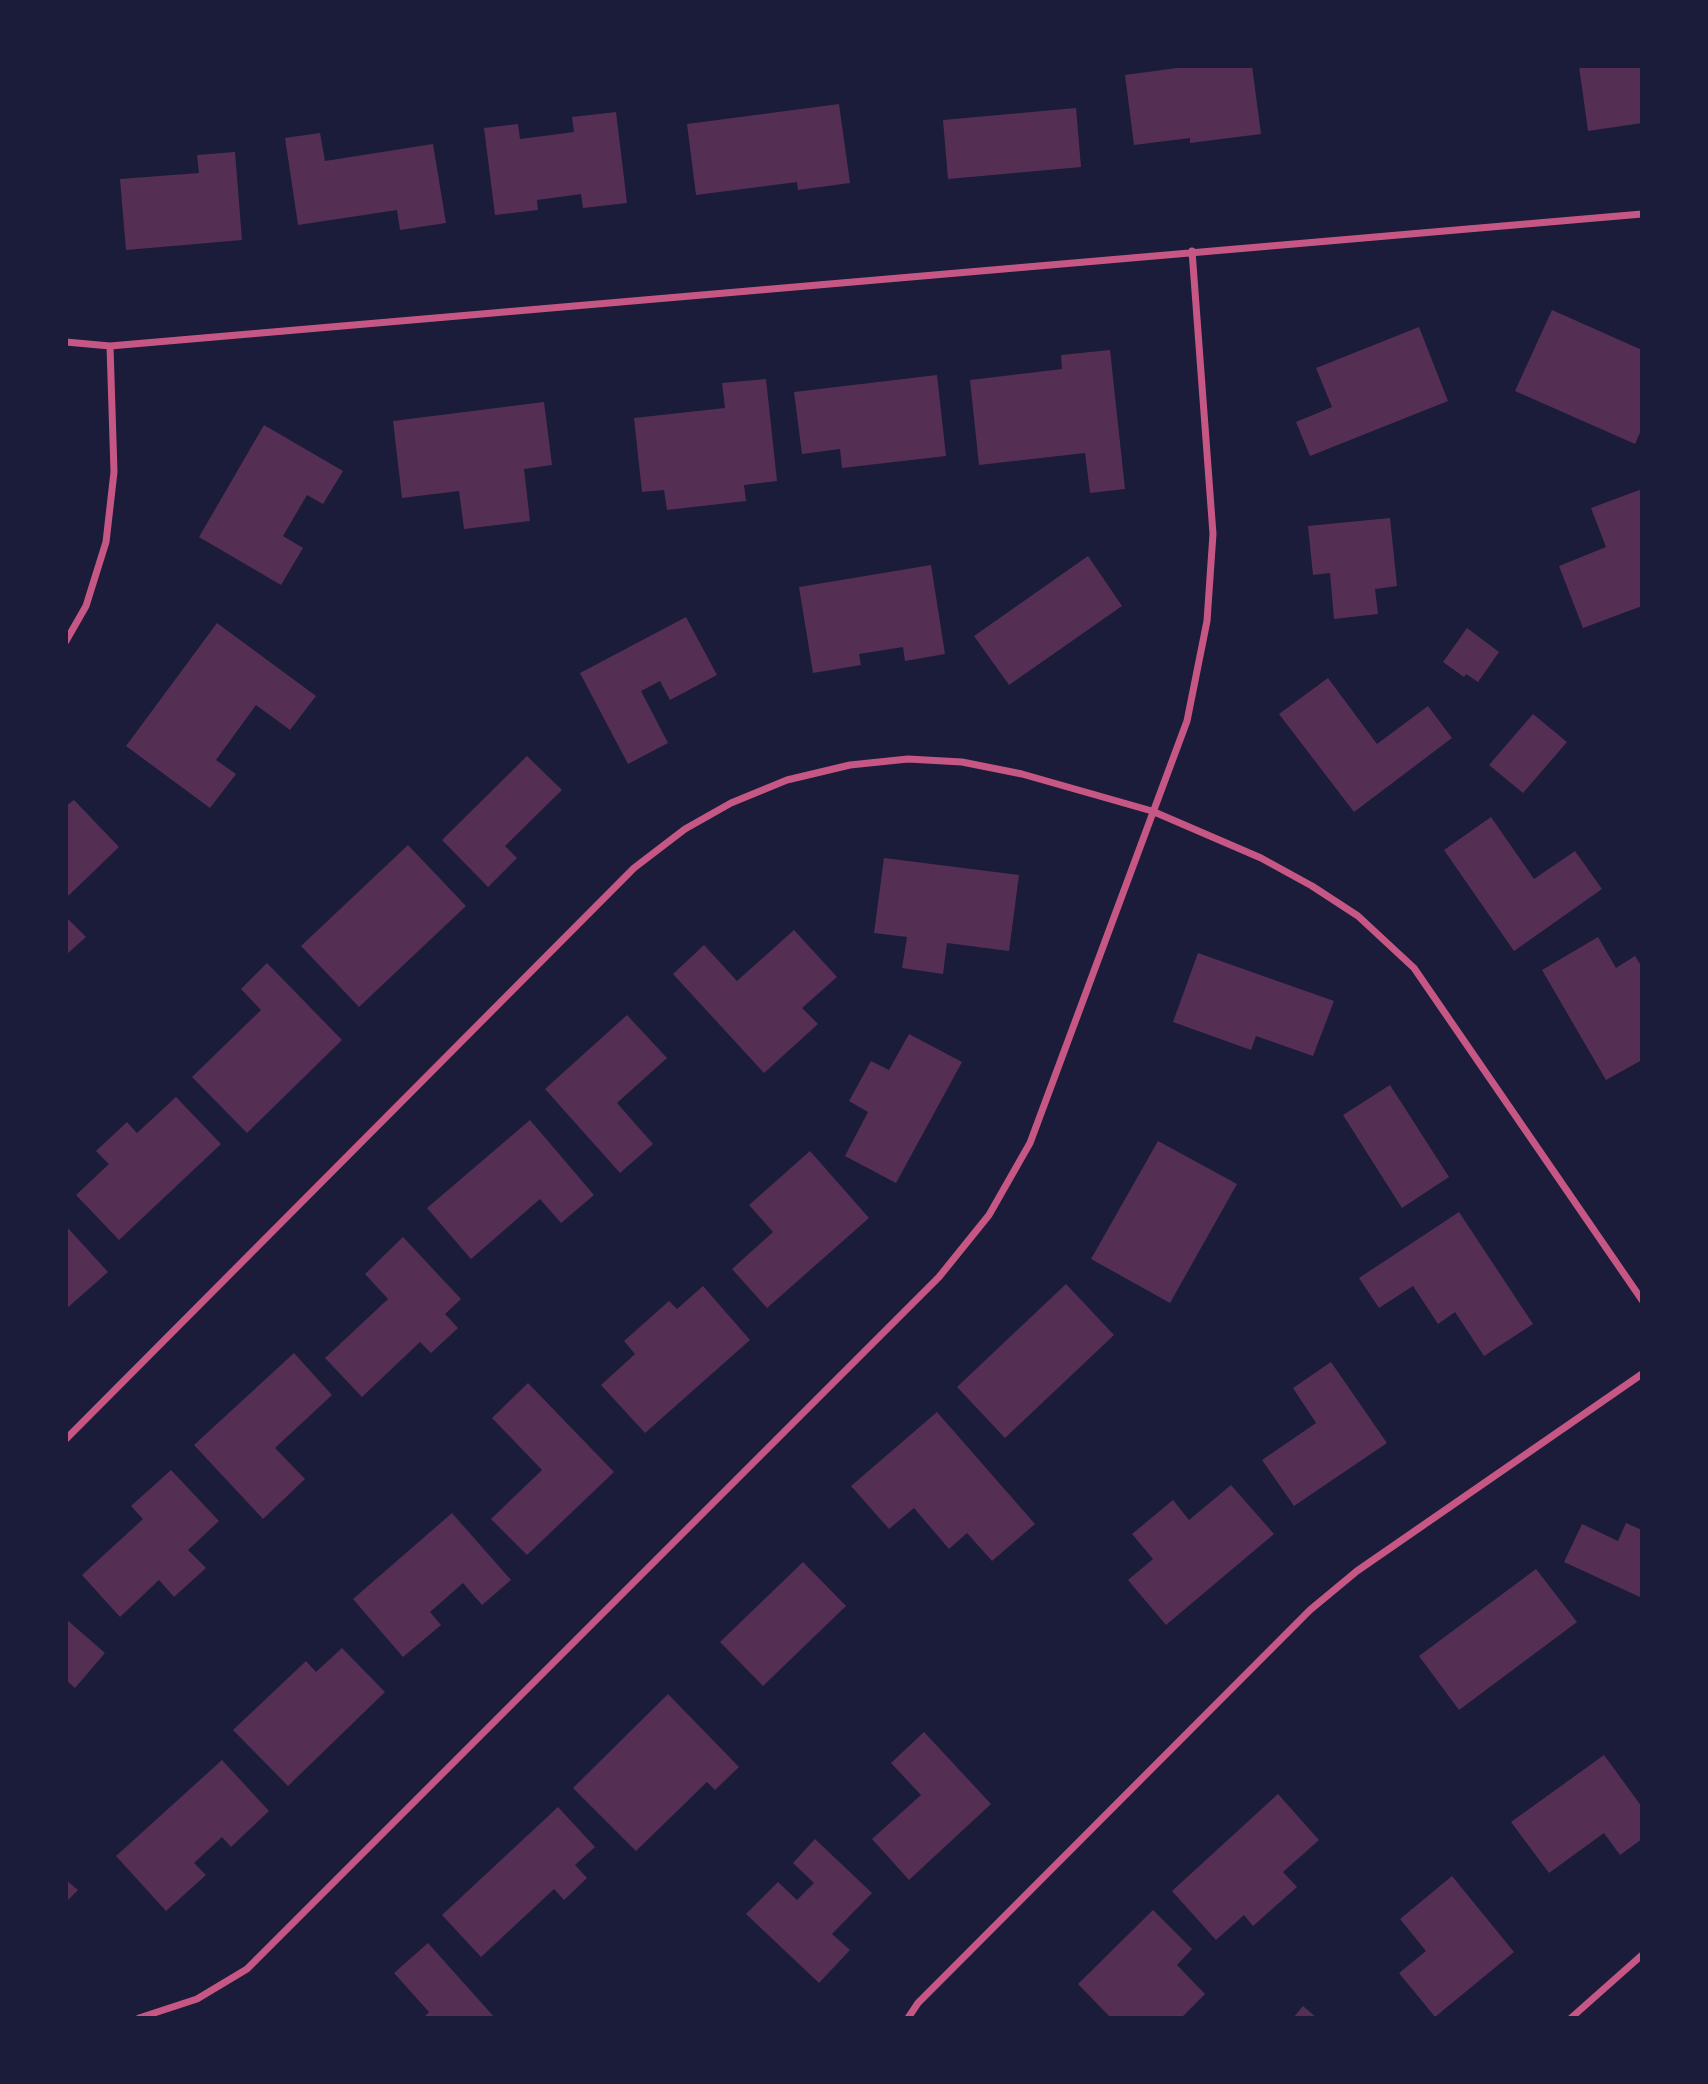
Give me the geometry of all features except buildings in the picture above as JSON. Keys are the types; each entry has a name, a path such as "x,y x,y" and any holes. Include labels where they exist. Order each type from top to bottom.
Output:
{"street":[{"path":"66,342 110,346 1642,214"},
{"path":"139,2018 197,1999 247,1969 939,1277 989,1215 1030,1143 1187,720 1207,621 1213,534 1192,251"},
{"path":"66,642 86,606 106,542 114,472 110,346"},
{"path":"66,1439 634,868 685,829 730,803 787,780 850,765 908,759 962,762 1022,774 1152,811 1261,858 1312,886 1358,916 1415,968 1642,1300"},
{"path":"908,2018 918,2003 1310,1611 1357,1571 1642,1374"},
{"path":"1571,2018 1642,1955"}]}
